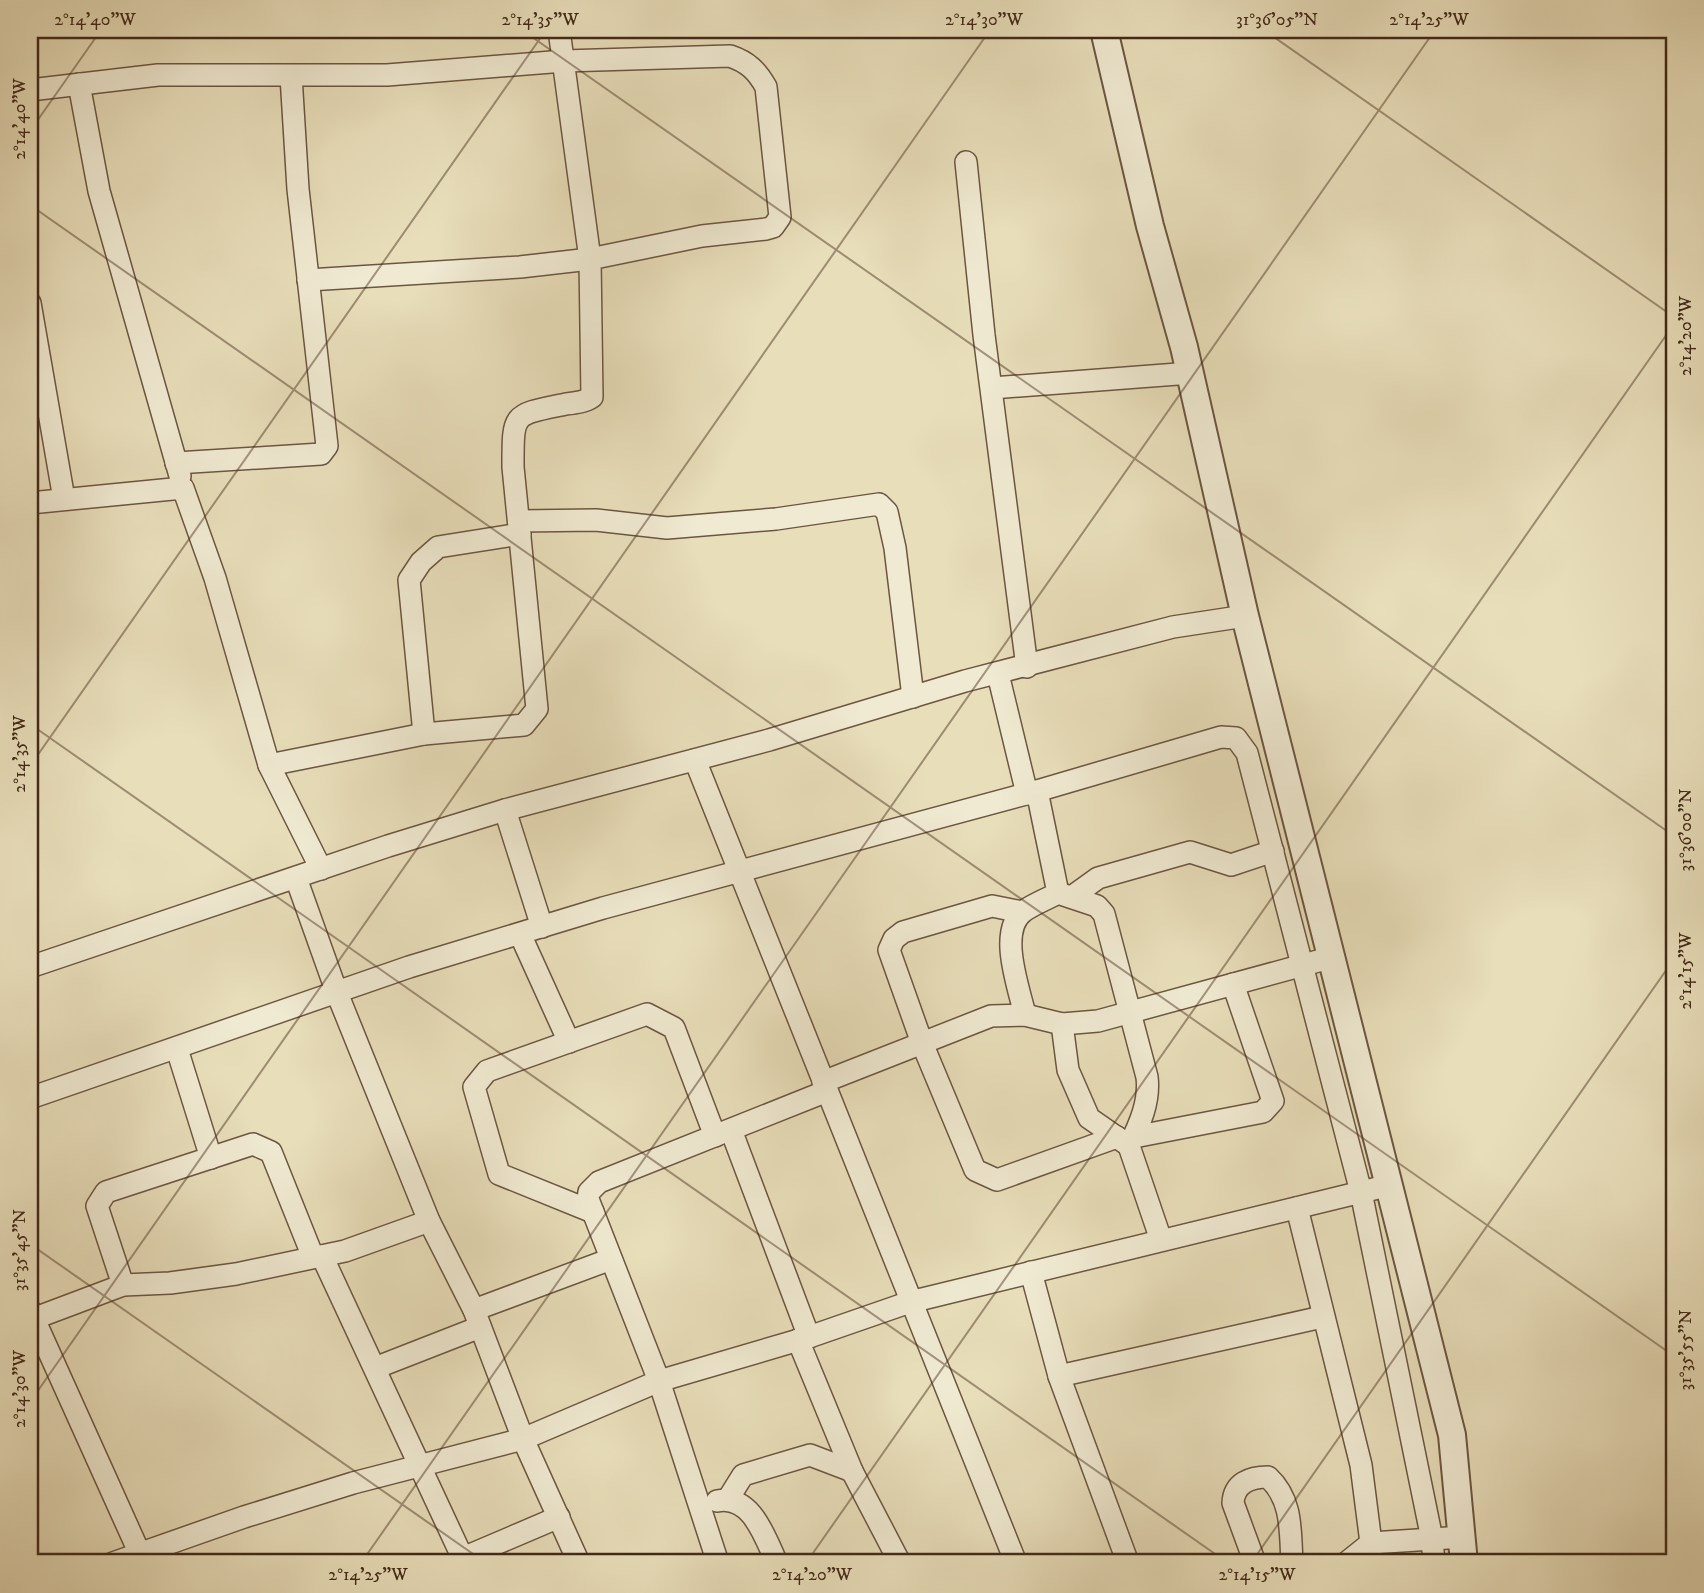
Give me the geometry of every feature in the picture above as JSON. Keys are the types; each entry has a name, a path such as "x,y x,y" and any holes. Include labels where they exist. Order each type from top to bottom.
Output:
{"street":[{"path":"269,765 424,733 524,725 537,709 513,467 513,427 516,420 532,410 588,400 594,391 590,259 559,30"},
{"path":"1104,30 1147,213 1191,373 1245,616 1317,962 1432,1539 1434,1563"},
{"path":"30,90 158,75 387,75 564,61 730,56 743,60 757,71 766,87 780,217 777,223 766,229 702,236 590,259 520,267 308,280"},
{"path":"176,463 325,452 327,446 308,280 291,76"},
{"path":"79,84 99,191 183,488 215,578 269,765 321,869"},
{"path":"966,162 984,335 1027,667"},
{"path":"30,303 36,375 64,499"},
{"path":"992,388 1191,373"},
{"path":"30,503 183,488"},
{"path":"424,733 409,580 421,562 438,547 519,528 596,520 667,528 776,519 879,504 887,512 895,548 912,697"},
{"path":"30,967 505,810 1180,625 1245,616"},
{"path":"998,674 1032,792 1066,895"},
{"path":"30,1098 409,967 542,927 1221,737 1236,738 1247,753 1273,851 1317,962 1390,1185 1452,1435 1464,1550 1432,1539 1371,1543 1346,1563"},
{"path":"695,760 1016,1563"},
{"path":"505,810 542,927"},
{"path":"1233,984 1273,1101 1262,1112 1127,1140 997,1180 975,1170 922,1043 889,950 894,939 903,932 992,906 1022,912 1066,895 1098,878 1190,852 1231,864 1273,851"},
{"path":"296,878 337,993 429,1221 477,1319 523,1439 579,1563"},
{"path":"1066,895 1097,906 1104,914 1148,1088 1127,1140 1161,1240"},
{"path":"1022,912 1012,928 1011,957 1025,1015"},
{"path":"520,934 569,1042"},
{"path":"718,1563 659,1381 588,1199 599,1182 723,1133 922,1043 991,1016 1025,1015 1062,1024 1098,1021 1317,962"},
{"path":"593,1212 499,1174 474,1087 487,1071 647,1014 674,1028 723,1133 804,1339 852,1471 900,1563"},
{"path":"1062,1024 1068,1070 1089,1118 1127,1140"},
{"path":"177,1049 212,1158"},
{"path":"123,1285 97,1206 106,1192 253,1144 271,1152 317,1256 375,1368 464,1561 559,1517"},
{"path":"113,1563 142,1559 244,1517 421,1464 523,1439 659,1381 804,1339 910,1302 1390,1185"},
{"path":"1297,1208 1361,1465 1371,1543"},
{"path":"142,1559 31,1316 123,1285 170,1283 236,1274 317,1256 429,1221"},
{"path":"375,1368 611,1259"},
{"path":"1031,1272 1059,1376 1128,1563"},
{"path":"1059,1376 1322,1317"},
{"path":"728,1499 743,1475 810,1455 852,1471"},
{"path":"1255,1563 1233,1503 1234,1493 1248,1480 1268,1477 1281,1489 1288,1510 1292,1563"},
{"path":"698,1504 728,1499 743,1505 760,1527 777,1563"}]}
